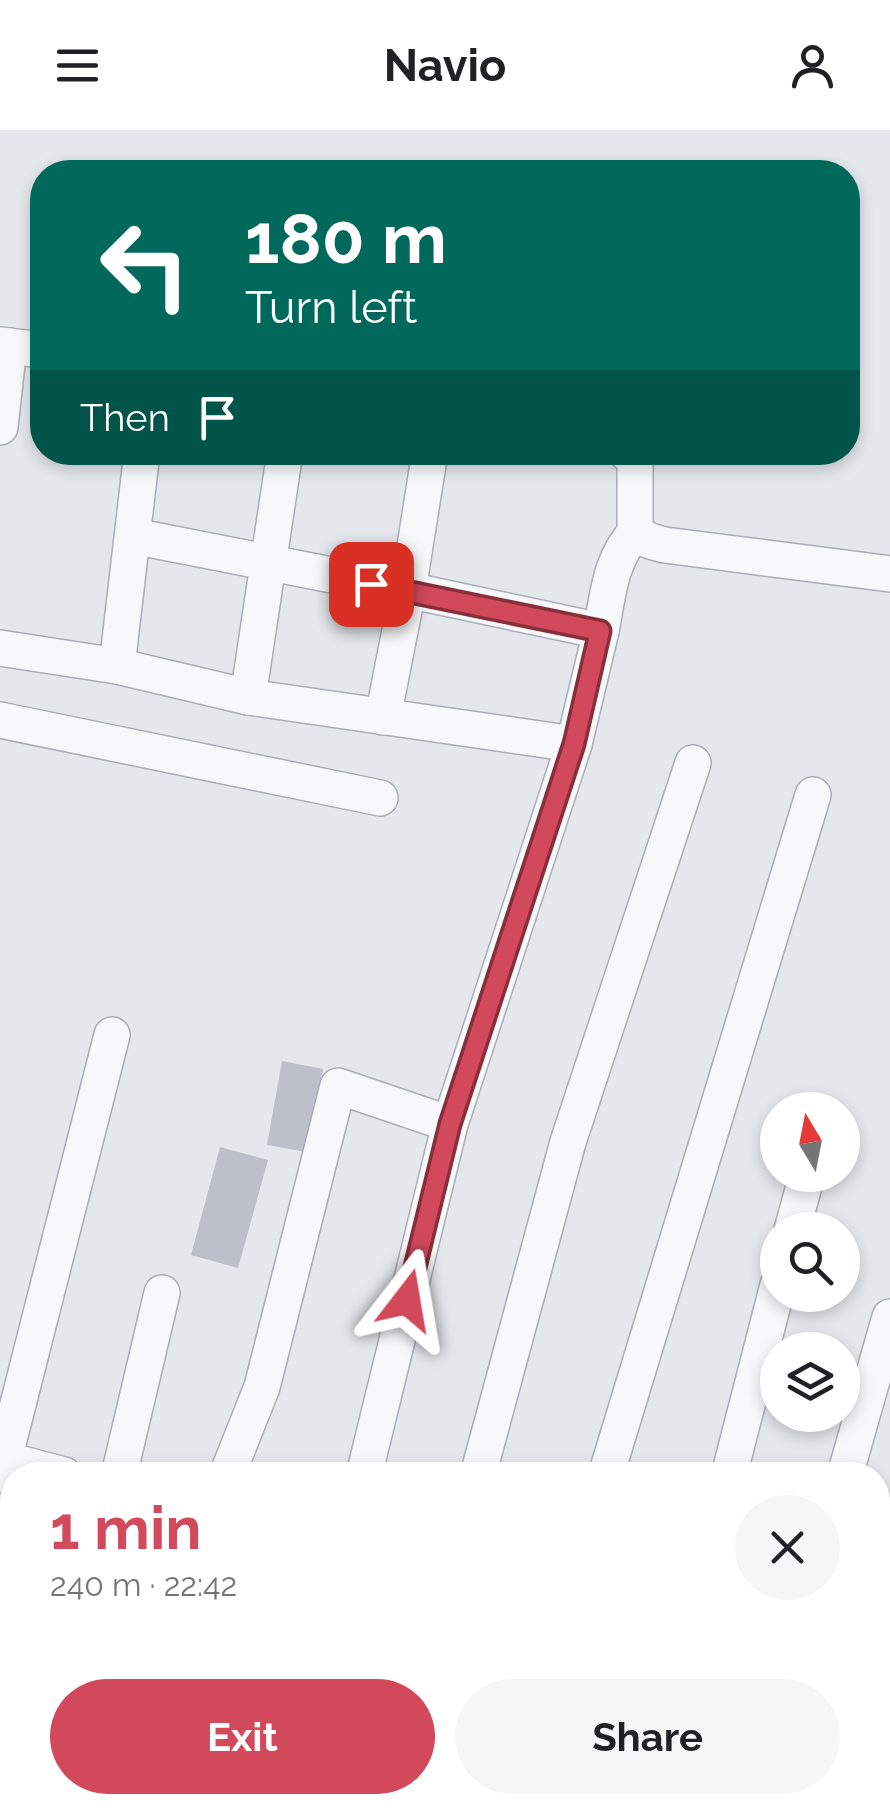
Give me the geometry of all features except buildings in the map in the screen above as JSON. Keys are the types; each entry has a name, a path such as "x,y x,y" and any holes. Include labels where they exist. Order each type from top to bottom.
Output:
{"street":[{"path":"0,427 17,347"},
{"path":"117,666 141,465"},
{"path":"248,696 283,465"},
{"path":"383,717 428,465"},
{"path":"367,1462 450,1124 574,744 614,564 636,530 635,465"},
{"path":"636,530 647,540 666,545 890,574"},
{"path":"133,536 600,631"},
{"path":"0,648 117,666 248,696 574,744"},
{"path":"0,720 380,798"},
{"path":"482,1462 568,1142 693,763"},
{"path":"610,1462 814,795"},
{"path":"3,1462 112,1035"},
{"path":"232,1462 262,1386 338,1086 450,1124"},
{"path":"122,1462 162,1293"},
{"path":"732,1462 771,1312"},
{"path":"849,1462 890,1317"}],"route":[{"path":"371,584 600,631 574,744 450,1124 407,1300"}]}
